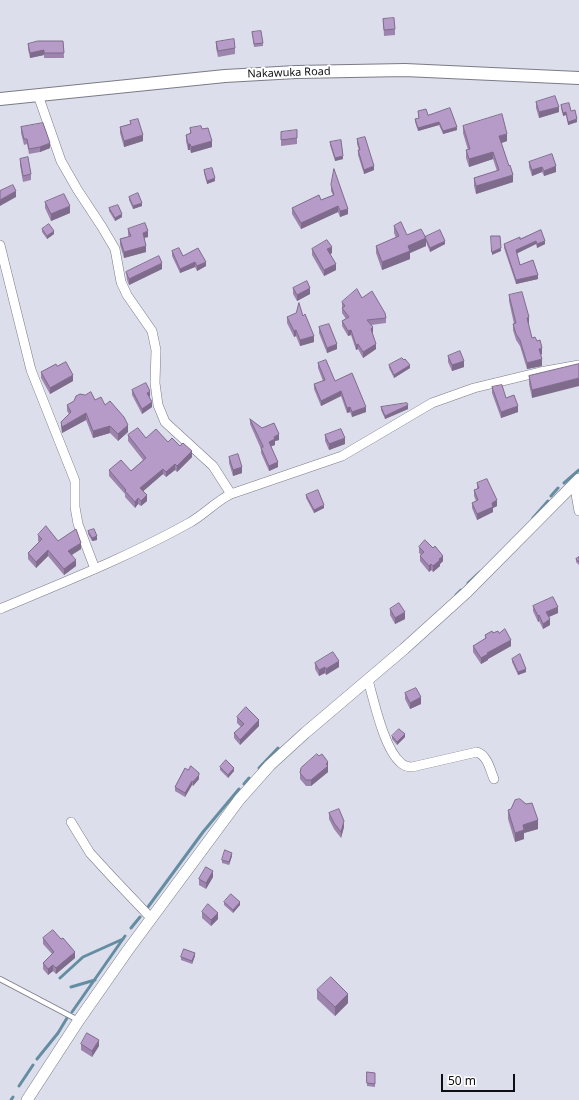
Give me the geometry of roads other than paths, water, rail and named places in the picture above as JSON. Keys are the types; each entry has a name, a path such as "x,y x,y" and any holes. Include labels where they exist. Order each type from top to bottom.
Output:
{"main road":[{"name":"Nakawuka Road","path":"0,99 225,76 296,72 405,70 579,78"}],"street":[{"path":"38,95 61,161 115,249 121,282 127,295 152,330 156,350 155,383 158,405 165,422 213,466 231,494"},
{"path":"0,245 31,370 75,481 75,506 78,524 95,569"},
{"path":"0,609 95,569 190,522 231,494 342,456 432,403 474,388 540,372 579,365"},
{"path":"577,481 579,511"},
{"path":"27,1100 79,1020 151,918 239,800 270,765 467,592 577,481"},
{"path":"368,680 385,735 394,755 405,766 412,767 477,752 485,758 494,779"},
{"path":"71,822 90,853 151,918"}],"lane":[{"path":"0,979 79,1020"}],"waterway":[{"path":"564,483 579,470"},
{"path":"551,496 558,488"},
{"path":"533,518 548,501"},
{"path":"468,583 480,572"},
{"path":"456,595 461,590"},
{"path":"259,768 278,748"},
{"path":"244,784 249,778"},
{"path":"148,907 203,832 239,789"},
{"path":"131,928 140,917"},
{"path":"72,1012 125,936"},
{"path":"60,978 83,957 123,939"},
{"path":"71,987 95,980"},
{"path":"37,1059 58,1033 67,1018"},
{"path":"19,1086 33,1065"}]}
